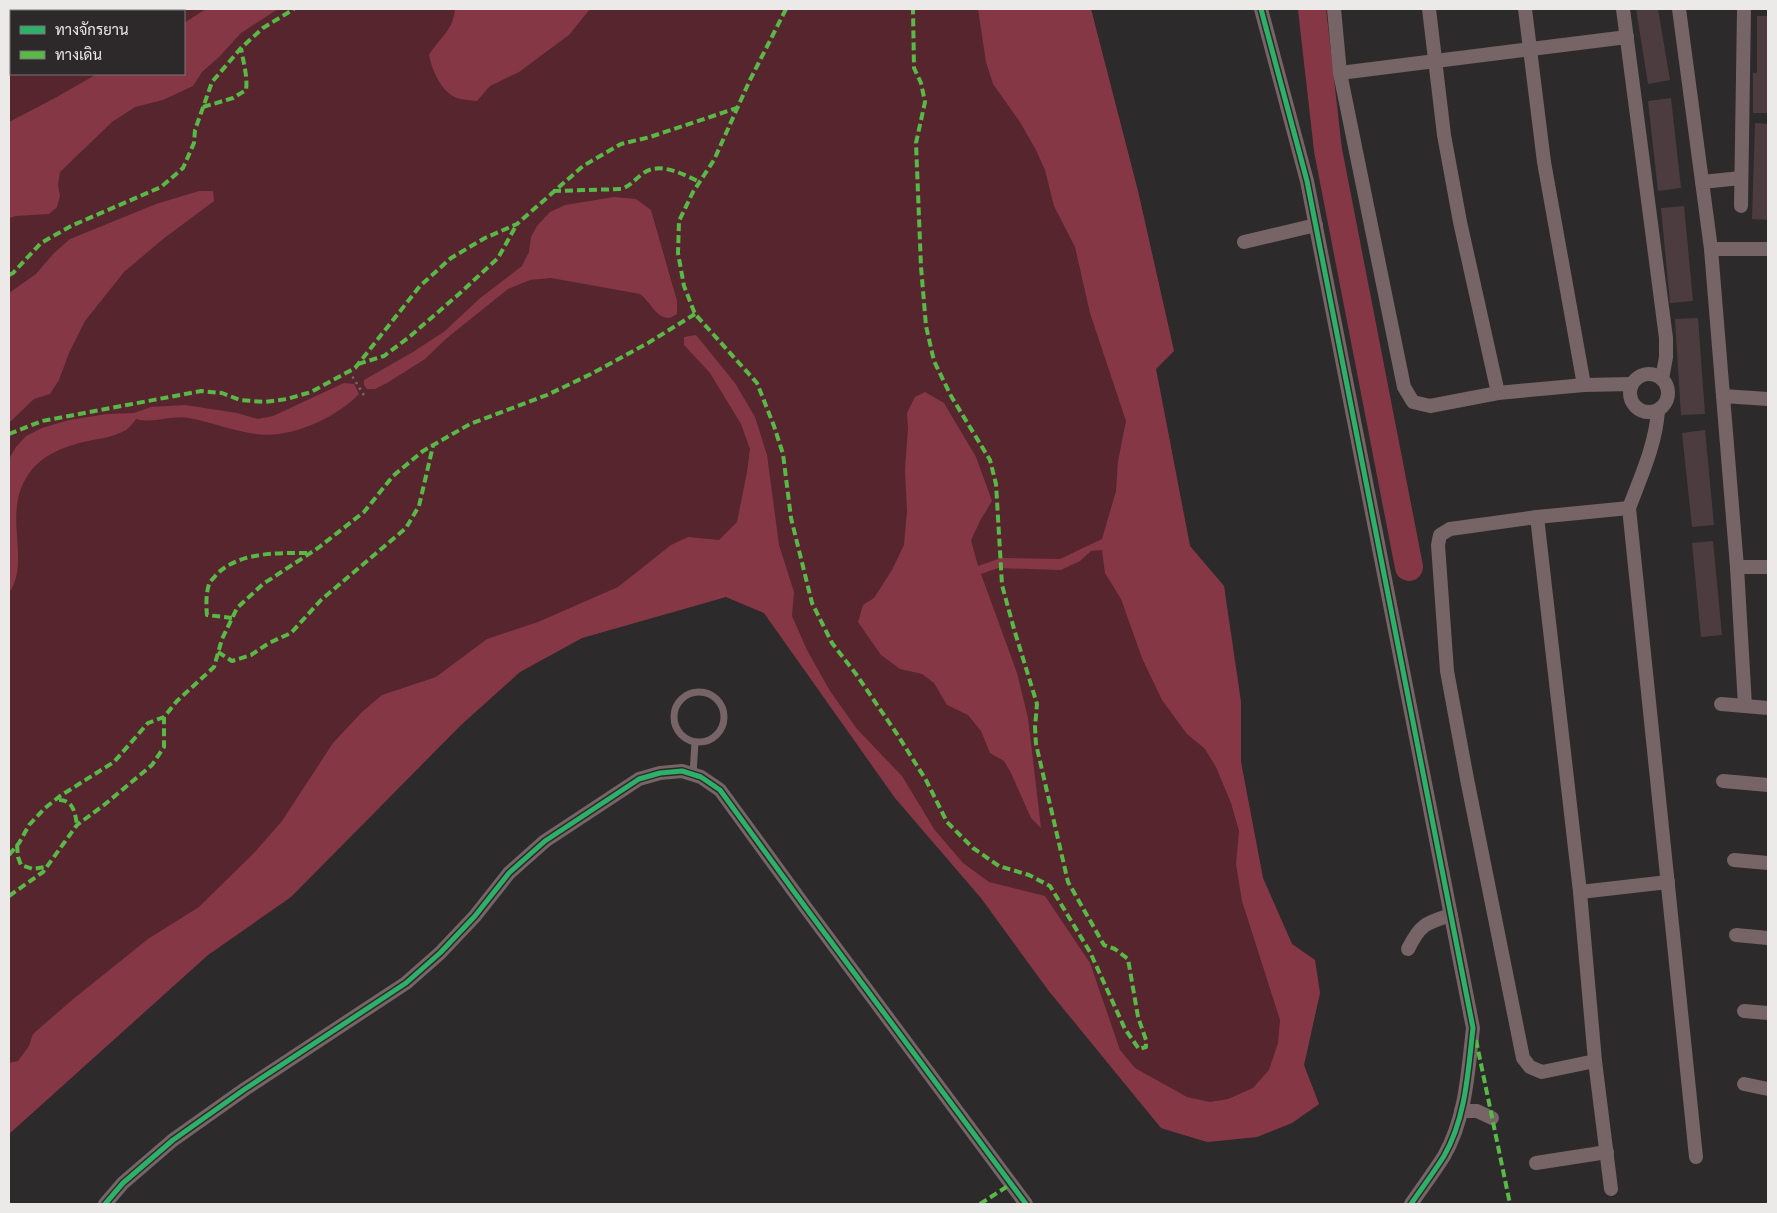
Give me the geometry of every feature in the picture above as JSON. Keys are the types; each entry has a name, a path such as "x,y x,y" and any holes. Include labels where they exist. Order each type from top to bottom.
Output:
{"street":[{"path":"1261,9 1307,181 1316,224 1473,1028 1467,1081 1460,1111 1444,1154 1411,1204"},
{"path":"1334,9 1340,73 1404,387 1413,402 1430,406 1498,393 1584,385 1632,384"},
{"path":"1429,9 1444,135 1460,222 1498,393"},
{"path":"1525,9 1544,162 1584,385"},
{"path":"1623,9 1666,338 1666,357 1662,379"},
{"path":"1679,9 1711,250 1737,566 1745,706"},
{"path":"1741,206 1744,9"},
{"path":"1340,73 1627,36"},
{"path":"1702,182 1741,178"},
{"path":"1244,242 1316,224"},
{"path":"1711,250 1768,250"},
{"path":"1646,374 1657,376 1666,384 1668,396 1666,402 1658,410 1646,412 1635,407 1630,396 1632,384 1635,380 1646,374"},
{"path":"1723,396 1768,399"},
{"path":"1658,410 1657,428 1653,442 1629,508 1696,1157"},
{"path":"1596,1061 1542,1072 1530,1067 1523,1058 1466,779 1447,671 1438,545 1440,535 1450,529 1537,517 1629,508"},
{"path":"1537,517 1580,892 1596,1061 1611,1188"},
{"path":"1737,566 1768,567"},
{"path":"1720,704 1768,708"},
{"path":"105,1204 123,1183 174,1140 245,1088 406,983 440,953 475,916 508,874 545,841 639,779 660,773 682,771 700,777 720,790 1026,1204"},
{"path":"1723,781 1768,785"},
{"path":"1734,860 1768,863"},
{"path":"1580,892 1668,882"},
{"path":"1408,949 1420,928 1431,921 1451,914"},
{"path":"1736,935 1768,938"},
{"path":"1744,1011 1768,1013"},
{"path":"1744,1084 1768,1089"},
{"path":"1460,1111 1477,1111 1492,1118"},
{"path":"1536,1163 1607,1152"}],"lane":[{"path":"699,692 707,694 720,703 724,719 722,727 717,734 703,742 695,742 681,734 676,728 674,720 675,711 683,698 699,692"},
{"path":"693,774 695,742"}],"path":[{"path":"349,371 365,395"}],"shaded area":[{"path":"9,9 1091,9 1138,191 1174,351 1156,369 1190,546 1224,586 1241,702 1241,762 1263,878 1292,944 1315,960 1320,993 1304,1065 1319,1104 1292,1123 1257,1137 1207,1142 1161,1128 1048,990 981,898 895,798 764,613 726,597 582,638 520,672 461,725 291,897 208,955 9,1134"},
{"path":"206,9 278,9 241,33 202,72 193,86 163,100 135,107 112,122 60,172 58,185 60,196 57,207 49,214 9,218 9,122 95,75 185,75 185,22"},
{"path":"455,9 590,9 569,35 519,72 490,86 477,101 457,98 446,91 438,80 430,61 429,55 452,23"},
{"path":"978,9 1091,9 1138,191 1174,351 1156,369 1190,546 1224,586 1241,702 1241,762 1263,878 1292,944 1315,960 1320,993 1304,1065 1319,1104 1292,1123 1257,1137 1207,1142 1161,1128 1048,990 981,898 895,798 764,613 726,597 582,638 520,672 461,725 291,897 208,955 9,1134 9,1063 18,1061 29,1046 33,1034 148,939 199,907 254,853 282,821 333,743 362,712 382,695 436,677 487,639 538,622 618,587 671,545 688,537 719,540 737,522 750,449 741,424 710,373 684,345 684,337 696,335 735,383 755,417 767,455 779,545 794,592 792,616 807,650 830,691 857,729 902,776 934,829 963,863 989,882 1045,896 1090,963 1120,1050 1135,1068 1187,1097 1210,1102 1228,1099 1253,1088 1269,1070 1278,1043 1280,1020 1242,901 1236,864 1239,831 1231,803 1216,767 1205,749 1187,734 1162,700 1142,658 1121,599 1105,573 1102,550 1091,551 1080,561 1061,570 998,568 981,574 1017,673 1028,718 1041,828 1031,818 1004,761 990,753 981,731 968,715 947,705 934,683 922,674 900,669 881,655 858,622 863,605 874,598 892,570 904,545 907,511 905,469 908,429 907,413 915,397 925,392 944,403 976,457 992,501 971,540 978,566 1001,558 1060,559 1102,539 1116,491 1118,461 1126,421 1090,313 1075,247 1054,206 1045,170 1020,122 993,84 986,62"},
{"path":"199,191 213,191 214,201 163,239 124,272 85,321 69,353 59,380 50,394 34,399 9,423 9,293 36,274 54,253 70,239 156,204"},
{"path":"614,197 636,199 651,210 677,301 677,314 670,318 657,313 640,294 551,278 530,280 508,289 447,338 425,359 387,383 375,389 367,389 364,385 364,380 445,331 479,299 522,266 529,252 531,237 537,226 550,212 565,205"},
{"path":"344,383 354,384 359,394 325,419 297,430 269,435 239,431 182,417 149,421 136,419 127,429 118,434 64,448 46,457 26,478 20,493 16,523 18,567 9,593 9,459 16,447 26,436 42,428 69,420 107,414 134,413 151,407 185,405 237,413 258,419 273,416"}],"building":[{"path":"1636,9 1658,9 1670,80 1648,84"},
{"path":"1757,16 1768,16 1768,113 1753,113 1753,73 1757,73"},
{"path":"1671,98 1681,188 1658,191 1648,101"},
{"path":"1755,123 1768,124 1768,220 1752,219"},
{"path":"1684,206 1693,301 1670,303 1661,208"},
{"path":"1698,318 1705,414 1681,415 1675,319"},
{"path":"1705,430 1714,525 1692,527 1682,433"},
{"path":"1713,541 1722,635 1701,637 1692,543"}],"waterway":[{"path":"1312,9 1328,150 1409,567"}],"marked path":[{"path":"9,275 41,243 71,226 161,187 183,168 194,143 195,130 212,82 241,48 263,28 294,9"},
{"path":"786,9 749,82 714,160 693,192 679,221 678,253 684,286 695,314 757,383 783,454 791,518 812,603 832,643 856,674 897,734 926,780 947,822 973,848 999,866 1029,875 1050,886 1090,952 1125,1029 1139,1049 1146,1047 1146,1040 1138,1017 1128,959 1115,949 1104,945 1068,882 1036,744 1037,704 1002,585 996,484 990,460 951,396 934,361 926,326 921,267 916,143 925,102 921,83 914,68 913,9"},
{"path":"203,107 233,98 246,90 246,74 241,48"},
{"path":"9,434 42,421 201,391 222,393 240,400 264,402 287,399 311,392 355,368 420,286 451,258 485,238 517,224 583,166 621,144 650,137 737,108"},
{"path":"553,191 622,189 641,175 655,169 670,170 700,182"},
{"path":"358,364 384,356 459,294 498,258 517,224"},
{"path":"9,896 43,872 77,825 152,765 164,747 164,717 177,701 214,667 222,639 237,608 263,584 318,548 364,512 393,476 423,451 470,424 547,395 591,374 648,343 695,314"},
{"path":"218,652 232,661 251,655 269,643 291,633 321,600 406,528 419,506 433,446"},
{"path":"232,618 207,615 208,588 216,575 225,567 236,561 260,555 310,553"},
{"path":"9,855 19,843 29,825 45,808 60,796 114,762 148,723 164,717"},
{"path":"59,800 70,804 74,811 77,825"},
{"path":"17,845 21,865 33,869 45,867"},
{"path":"1476,1040 1510,1204"},
{"path":"980,1204 1011,1184"}],"cycle path":[{"path":"1261,9 1307,181 1473,1028 1465,1094 1457,1126 1444,1156 1411,1204"},
{"path":"105,1204 123,1183 173,1140 245,1089 406,983 440,953 475,916 509,873 545,841 639,779 660,773 682,771 701,777 720,790 1026,1204"}]}
